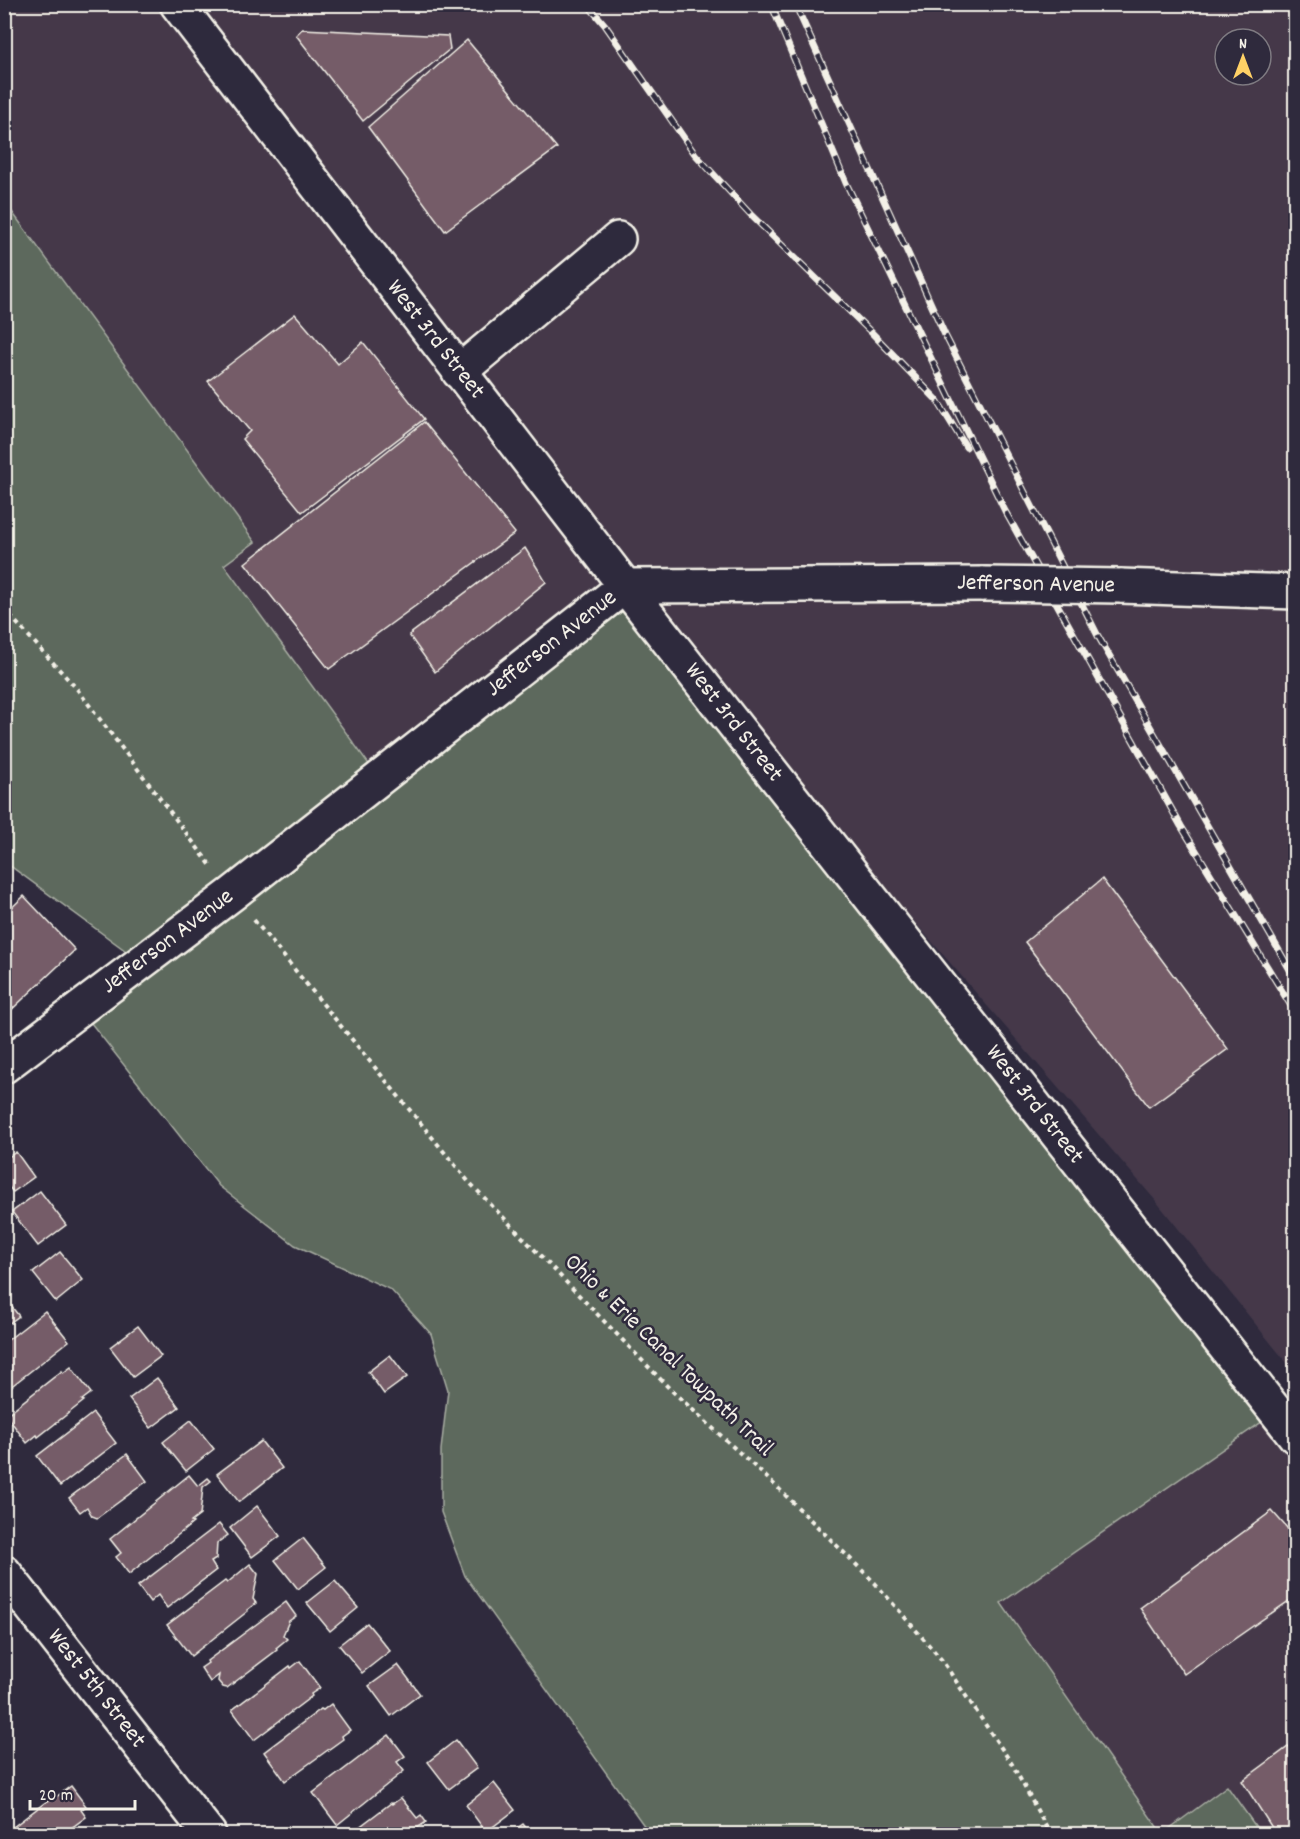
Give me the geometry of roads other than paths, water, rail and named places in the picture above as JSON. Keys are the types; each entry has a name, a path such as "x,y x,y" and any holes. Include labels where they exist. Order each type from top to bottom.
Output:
{"street":[{"name":"West 3rd Street","path":"177,4 625,586 1296,1437"},
{"path":"459,372 618,239"},
{"name":"Jefferson Avenue","path":"4,1066 232,894 625,586 984,584 1296,592"},
{"name":"West 5th Street","path":"4,1572 209,1834"}],"railway":[{"path":"587,4 605,25 695,154 752,216 937,400 966,447"},
{"path":"771,4 846,183 1005,511 1181,826 1296,1014"},
{"path":"795,4 945,335 1098,636 1296,980"}]}
